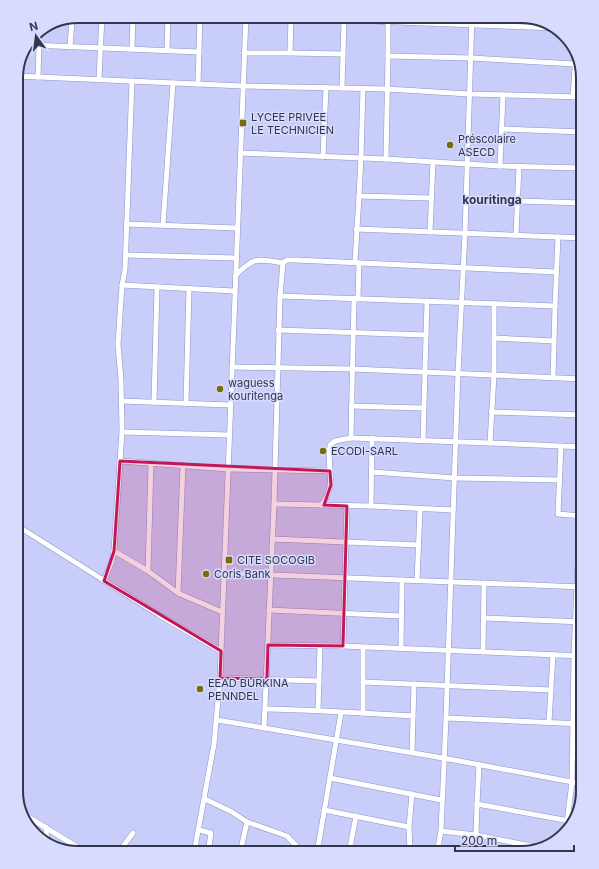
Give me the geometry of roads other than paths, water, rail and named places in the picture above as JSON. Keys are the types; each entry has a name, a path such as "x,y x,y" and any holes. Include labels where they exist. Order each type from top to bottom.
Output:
{"street":[{"path":"70,47 72,23"},
{"path":"99,79 102,23"},
{"path":"132,49 133,23"},
{"path":"167,50 168,23"},
{"path":"198,84 200,23"},
{"path":"196,846 214,744 220,678 246,23"},
{"path":"290,53 291,23"},
{"path":"342,88 344,23"},
{"path":"386,159 388,23"},
{"path":"413,23 541,27"},
{"path":"438,846 441,831 443,758 446,718 446,685 472,26"},
{"path":"34,45 199,52"},
{"path":"38,45 38,77"},
{"path":"244,53 343,54"},
{"path":"388,56 471,58 574,64"},
{"path":"23,76 243,86 363,88 469,94 573,97 575,67"},
{"path":"104,581 112,561 114,551 122,432 121,380 118,344 122,285 126,255 132,81"},
{"path":"163,225 173,83"},
{"path":"323,157 326,88"},
{"path":"351,438 352,369 357,262 356,229 361,158 363,88"},
{"path":"500,166 503,95"},
{"path":"501,129 576,132"},
{"path":"240,153 386,159 500,166 576,168"},
{"path":"430,232 432,162"},
{"path":"516,235 519,166"},
{"path":"359,196 431,198"},
{"path":"518,201 576,203"},
{"path":"126,224 237,228"},
{"path":"356,229 576,238"},
{"path":"553,378 558,237"},
{"path":"126,255 236,258"},
{"path":"235,276 244,266 254,260 283,263 286,260 357,262 556,272"},
{"path":"264,728 274,504 278,330 283,263"},
{"path":"122,285 234,291"},
{"path":"154,402 157,287"},
{"path":"186,403 189,288"},
{"path":"280,296 555,306"},
{"path":"423,440 427,301"},
{"path":"490,443 494,375 494,304"},
{"path":"278,330 426,335"},
{"path":"494,338 554,341"},
{"path":"232,367 352,369 576,379"},
{"path":"121,401 230,406"},
{"path":"351,406 423,408"},
{"path":"491,412 576,415"},
{"path":"122,432 229,436"},
{"path":"321,505 328,496 330,490 330,445 335,441 351,438 372,438 576,447"},
{"path":"371,506 372,438"},
{"path":"561,446 558,514 576,516"},
{"path":"120,461 183,466 330,471"},
{"path":"148,571 151,464"},
{"path":"178,593 183,466"},
{"path":"372,472 455,478 560,480"},
{"path":"274,504 371,506 420,510 453,510"},
{"path":"343,646 347,506"},
{"path":"417,581 420,510"},
{"path":"23,529 165,619 221,651"},
{"path":"272,539 419,545"},
{"path":"114,551 148,571 178,593 222,612"},
{"path":"224,573 576,586"},
{"path":"401,649 402,580"},
{"path":"483,652 484,583"},
{"path":"269,610 402,616"},
{"path":"478,804 567,820 572,782 572,723 576,622 484,618"},
{"path":"268,645 343,646 574,656"},
{"path":"318,710 320,646"},
{"path":"363,648 363,713"},
{"path":"549,722 553,655"},
{"path":"220,678 319,681"},
{"path":"364,682 551,690"},
{"path":"412,752 414,684"},
{"path":"266,709 318,710 341,713 412,716"},
{"path":"318,846 341,713"},
{"path":"446,718 576,723"},
{"path":"217,720 412,752 576,783"},
{"path":"572,758 576,758"},
{"path":"476,835 479,765"},
{"path":"330,778 442,800"},
{"path":"410,846 409,827 412,794"},
{"path":"205,799 232,812 247,822 287,836 296,846"},
{"path":"324,810 409,827"},
{"path":"350,846 356,816"},
{"path":"30,818 76,846"},
{"path":"242,846 247,822"},
{"path":"46,827 46,836"},
{"path":"199,830 211,833 209,846"},
{"path":"441,831 476,835 529,846"},
{"path":"123,846 133,833"}],"place":[{"name":"LYCEE PRIVEE LE TECHNICIEN","path":"243,123"},
{"name":"Préscolaire ASECD","path":"450,145"},
{"name":"waguess kouritenga","path":"220,389"},
{"name":"ECODI-SARL","path":"323,451"},
{"name":"CITE SOCOGIB","path":"229,560"},
{"name":"Coris Bank","path":"206,574"},
{"name":"EEAD BURKINA PENNDEL","path":"200,689"}],"district":[{"name":"kouritinga","path":"492,199"}]}
